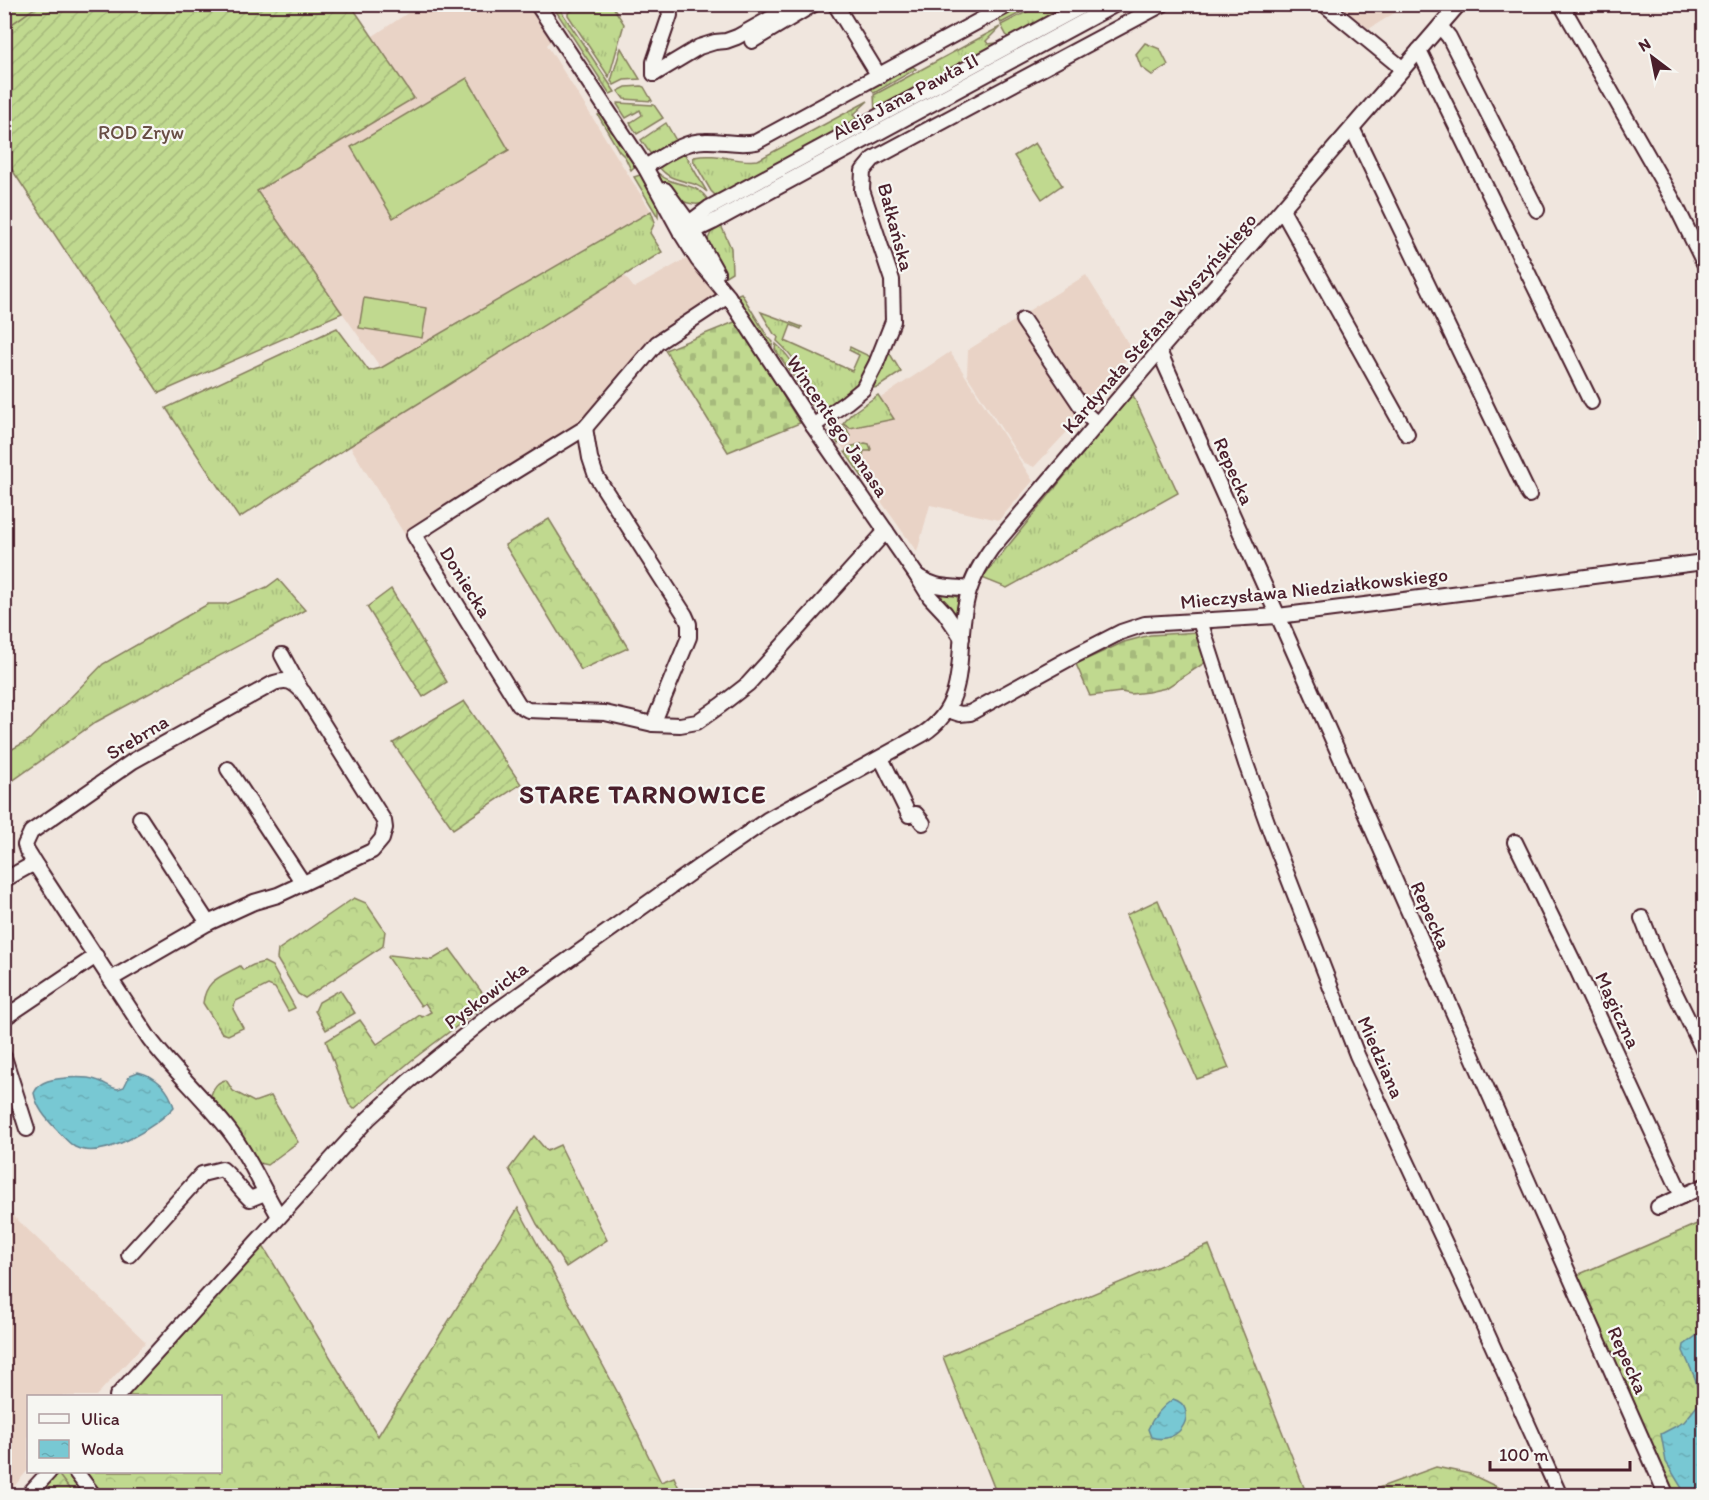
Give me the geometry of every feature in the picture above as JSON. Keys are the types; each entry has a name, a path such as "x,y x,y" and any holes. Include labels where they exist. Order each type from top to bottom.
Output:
{"street":[{"name":"Wincentego Janasa","path":"537,4 645,167 704,248 728,296 813,426 930,597 945,613 962,638"},
{"path":"668,4 670,15 654,62 654,74 699,47 737,38 796,4"},
{"path":"752,41 814,4"},
{"path":"835,4 879,76"},
{"path":"645,167 664,155 693,142 756,142 1010,4"},
{"name":"Aleja Jana Pawła II","path":"688,229 709,208 1086,4"},
{"name":"Aleja Jana Pawła II","path":"688,229 713,222 1116,4"},
{"name":"Bałkańska","path":"813,426 863,389 894,321 892,280 862,190 863,171 873,159 1163,4"},
{"path":"1324,4 1403,69"},
{"name":"Kardynała Stefana Wyszyńskiego","path":"948,710 956,689 969,589 981,562 1159,351 1459,4"},
{"path":"1561,4 1673,200 1704,263"},
{"path":"1440,26 1449,37 1537,210"},
{"path":"1419,50 1592,402"},
{"path":"1352,128 1529,495"},
{"name":"Wincentego Janasa","path":"645,167 672,199 688,229 698,260 728,296"},
{"path":"672,199 688,207 709,208"},
{"path":"1282,210 1407,434"},
{"path":"704,248 704,234 713,222"},
{"name":"Doniecka","path":"728,296 657,343 585,428 414,535 519,705 528,710 605,713 653,724 680,725 697,722 722,705 756,675 886,531"},
{"path":"1023,320 1087,415 1097,424"},
{"name":"Repecka","path":"1159,351 1667,1496"},
{"path":"585,428 590,458 596,476 689,624 689,637 653,724"},
{"name":"Mieczysława Niedziałkowskiego","path":"948,710 960,714 970,713 1120,632 1145,624 1278,616 1704,562"},
{"path":"917,576 936,586 969,589"},
{"path":"945,613 957,617 964,614"},
{"name":"Miedziana","path":"1200,621 1271,833 1357,1054 1560,1496"},
{"path":"111,979 208,923 254,902 278,895 372,851 382,839 384,821 282,655"},
{"name":"Srebrna","path":"279,1216 229,1130 163,1057 149,1038 25,845 31,832 133,760 274,683 288,680 303,692"},
{"name":"Pyskowicka","path":"118,1395 375,1112 409,1081 485,1019 767,820 930,729 948,710"},
{"path":"880,758 909,815 916,814 923,823"},
{"path":"228,769 303,883"},
{"path":"140,818 208,923"},
{"name":"Magiczna","path":"1515,842 1682,1196"},
{"path":"4,880 31,865 37,867"},
{"path":"1642,918 1656,954 1704,1052"},
{"path":"4,1018 96,956"},
{"path":"4,1057 27,1129"},
{"path":"129,1255 202,1174 222,1169 250,1199 265,1193"},
{"path":"1658,1207 1704,1186"},
{"path":"27,1496 48,1473"},
{"path":"77,1473 94,1496"}],"shaded area":[{"path":"420,5 527,5 551,41 547,45 651,211 381,368 257,191 413,98 373,36"},
{"path":"1339,5 1407,5 1369,29"},
{"path":"689,257 720,301 664,337 595,418 426,526 408,540 350,446 624,275 634,288"},
{"path":"1086,275 1133,351 1095,398 1084,402 1028,311"},
{"path":"1014,321 1079,419 1034,467 1023,462 967,375 968,350"},
{"path":"950,352 1033,481 999,520 930,505 917,552 831,431"},
{"path":"4,1207 146,1342 97,1395 27,1395 27,1471 6,1496 4,1495"}],"green space":[{"path":"5,4 39,4 39,5 5,29"},
{"name":"ROD Zryw","path":"39,5 351,5 414,98 257,191 342,313 159,393 5,159 5,29"},
{"path":"552,5 557,5 615,92 610,94"},
{"path":"581,5 612,5 624,24 609,77 568,15"},
{"path":"1020,5 1035,5 1001,23 997,17"},
{"path":"1040,5 1073,5 1009,40 1001,25"},
{"path":"1000,27 986,41 988,44 1005,42 875,114 874,95"},
{"path":"1145,43 1160,49 1168,65 1152,75 1141,67 1136,54"},
{"path":"621,48 640,79 624,80 614,85 611,81"},
{"path":"909,64 916,69 874,93 870,86"},
{"path":"467,78 509,150 393,218 351,147"},
{"path":"626,87 644,87 652,101 624,99 618,91"},
{"path":"868,101 853,115 856,118 868,117 718,198 711,191 693,160 694,157 712,156 758,160"},
{"path":"618,103 654,105 663,118 637,134 630,123 642,115 640,110 626,118"},
{"path":"602,113 633,161 634,167 631,170 598,115"},
{"path":"666,123 678,144 652,156 641,140"},
{"path":"1035,143 1062,185 1042,199 1014,156"},
{"path":"683,151 707,192 695,184 671,177 659,167 660,164"},
{"path":"658,173 672,181 699,190 709,202 692,204 685,202 666,188"},
{"path":"640,175 644,177 658,200 658,217 634,177"},
{"path":"651,211 655,222 650,233 662,252 350,446 239,518 166,408 337,328 369,371 381,368"},
{"path":"720,223 731,248 732,272 724,277 708,250 709,237"},
{"path":"741,293 773,342 771,350 736,295"},
{"path":"364,298 427,308 422,338 359,328"},
{"path":"761,312 802,327 801,329 791,325 785,341 852,371 859,355 849,350 850,347 871,357 862,376 847,394 824,411 804,374 777,341 778,337"},
{"path":"737,321 800,423 728,452 665,350"},
{"path":"776,344 795,367 820,413 806,397 809,394 806,389 803,391 775,349"},
{"path":"887,349 901,372 878,387 868,389"},
{"path":"1132,393 1178,493 1007,588 982,578"},
{"path":"878,395 894,419 850,428 843,424 851,414"},
{"path":"840,425 847,429 850,436 838,444 831,431"},
{"path":"869,444 871,449 864,451 860,468 866,473 863,478 845,452 849,447"},
{"path":"549,519 628,648 581,670 505,545"},
{"path":"278,579 305,610 96,722 5,786 5,753 29,740 103,664 208,604 227,604 267,587"},
{"path":"391,589 447,682 423,697 367,607"},
{"path":"945,592 958,598 956,612 951,611 942,598 942,593"},
{"path":"1199,632 1209,660 1166,688 1131,694 1121,692 1090,696 1076,664 1124,642 1150,635"},
{"path":"464,701 521,784 453,829 393,743"},
{"path":"354,898 366,903 385,931 383,946 305,998 298,994 277,959 278,950"},
{"path":"1158,900 1229,1068 1197,1079 1126,915"},
{"path":"450,949 489,1002 412,1060 354,1109 349,1104 326,1041 360,1020 377,1044 420,1015 422,1017 431,1012 425,1003 421,1006 388,957 390,955 432,960"},
{"path":"264,962 272,966 295,1008 288,1011 275,988 268,985 236,1001 233,1009 243,1028 228,1035 222,1033 203,1003 207,989 216,980 240,966 243,970"},
{"path":"340,990 355,1013 326,1030 315,1011 319,1002"},
{"path":"226,1080 233,1091 254,1102 271,1096 298,1142 267,1165 259,1163 211,1095 216,1085"},
{"path":"534,1136 547,1151 560,1145 607,1240 566,1267 537,1224 509,1169"},
{"path":"518,1208 619,1395 661,1482 674,1477 682,1495 58,1496 51,1482 59,1473 222,1473 222,1395 129,1395 263,1246 378,1436"},
{"path":"1704,1221 1704,1495 1671,1495 1575,1276"},
{"path":"1209,1245 1307,1495 997,1495 943,1357"},
{"path":"1436,1467 1470,1474 1514,1495 1359,1495"},
{"path":"58,1474 74,1495 38,1495"}],"water":[{"path":"138,1072 161,1084 169,1094 174,1107 155,1124 128,1140 100,1149 87,1150 70,1143 45,1116 34,1093 43,1083 54,1079 70,1078 91,1079 118,1089 124,1087 130,1075"},
{"path":"1704,1330 1704,1495 1686,1495 1666,1462 1661,1434 1684,1422 1701,1401 1695,1378 1683,1351 1684,1345"},
{"path":"1173,1399 1181,1403 1185,1410 1184,1425 1171,1436 1162,1439 1151,1437 1148,1429 1152,1420"}],"district":[{"name":"STARE TARNOWICE","path":"643,794"}]}
